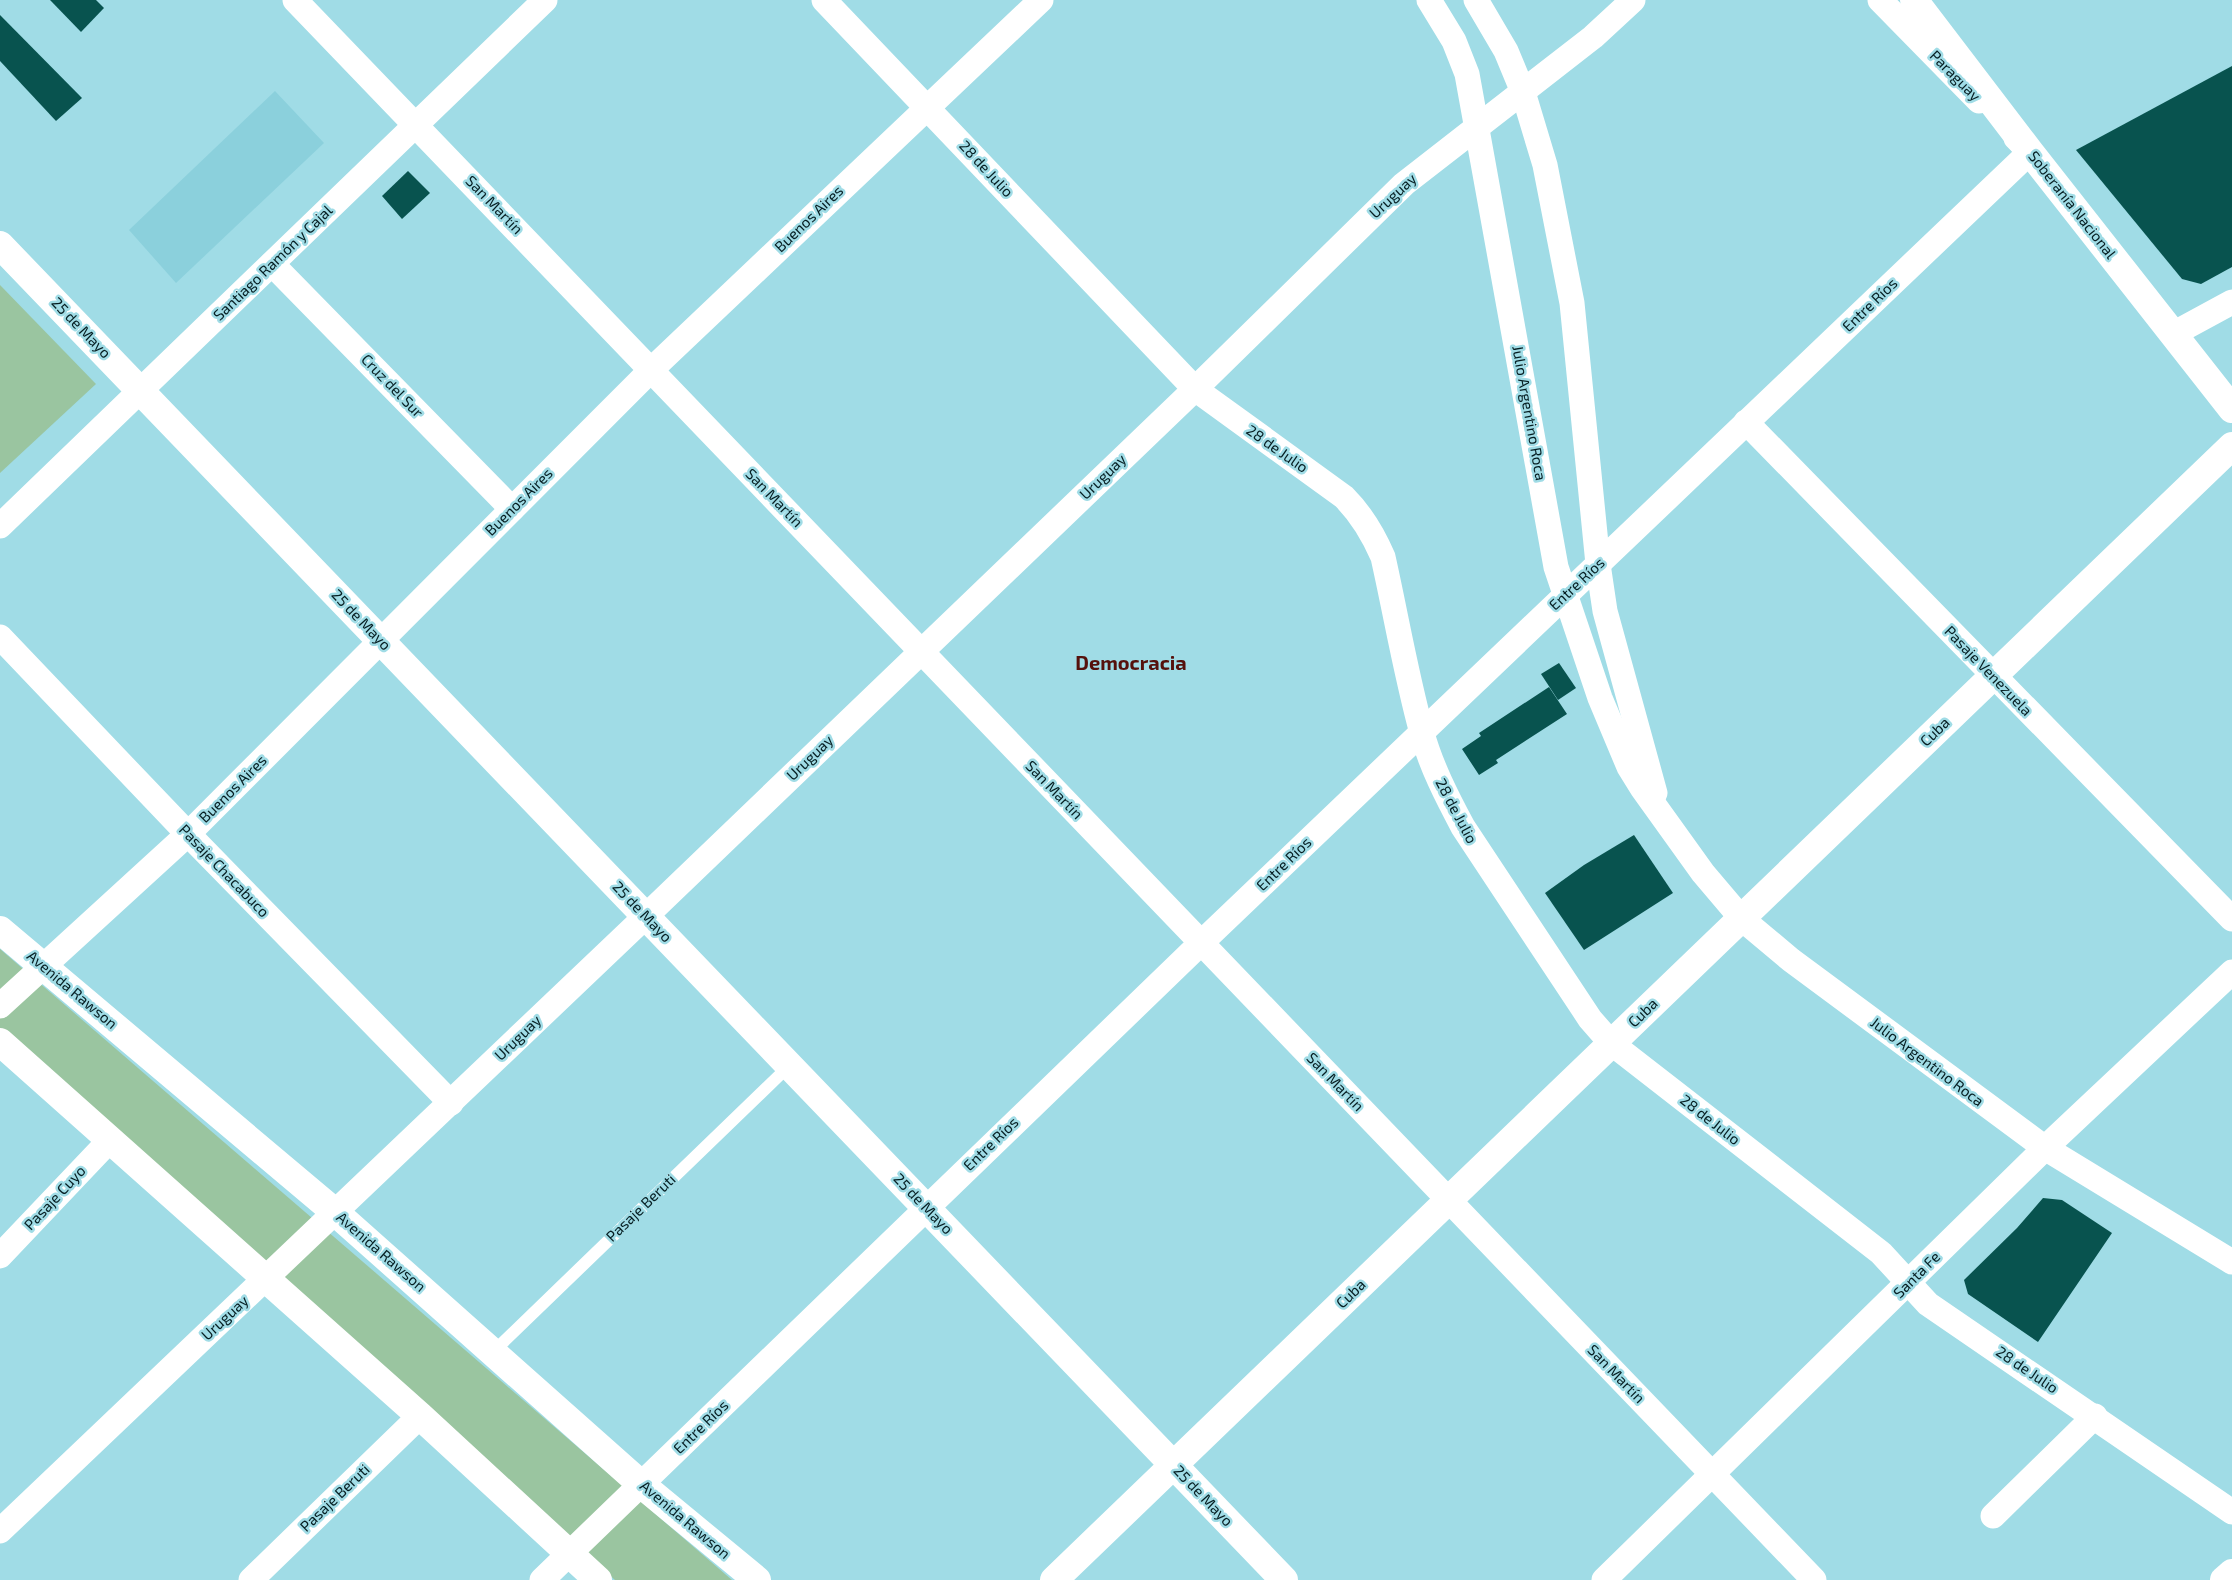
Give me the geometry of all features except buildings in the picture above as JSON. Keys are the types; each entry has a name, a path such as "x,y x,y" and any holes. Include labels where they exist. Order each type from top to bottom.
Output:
{"street":[{"name":"San Martín","path":"295,0 1814,1580"},
{"name":"Santiago Ramón y Cajal","path":"0,525 545,0"},
{"name":"28 de Julio","path":"824,0 1195,389 1344,497 1359,512 1372,531 1383,557 1422,733 1436,771 1463,827 1590,1019 1611,1043 1881,1253 1928,1304 2095,1416 2232,1512"},
{"name":"Buenos Aires","path":"0,1006 188,834 651,370 1041,0"},
{"name":"Julio Argentino Roca","path":"1428,0 1454,41 1467,74 1556,568 1600,698 1629,767 1661,817 1703,873 1742,919 1799,966 2045,1148 2232,1262"},
{"name":"Julio Argentino Roca","path":"1476,0 1506,51 1523,92 1544,165 1572,303 1598,564 1605,611 1661,817"},
{"name":"Uruguay","path":"0,1530 450,1104 1195,389 1404,184 1592,37 1633,0"},
{"name":"Paraguay","path":"1880,0 2030,152"},
{"name":"Soberanía Nacional","path":"1922,2 2030,152 2232,409"},
{"name":"Entre Ríos","path":"542,1580 1201,943 2030,152"},
{"name":"25 de Mayo","path":"0,245 1284,1580"},
{"name":"Cruz del Sur","path":"272,264 512,509"},
{"path":"2173,334 2232,302"},
{"name":"Pasaje Venezuela","path":"1746,422 2232,919"},
{"name":"Cuba","path":"1054,1580 2232,446"},
{"name":"Pasaje Chacabuco","path":"0,637 450,1104"},
{"name":"Avenida Rawson","path":"0,930 336,1213 494,1351 642,1485 757,1580"},
{"name":"Santa Fe","path":"1604,1580 1909,1284 2045,1148 2232,972"},
{"path":"0,1042 420,1416 598,1580"},
{"name":"Pasaje Cuyo","path":"0,1256 110,1140"},
{"name":"Pasaje Beruti","path":"251,1580 420,1416"},
{"path":"1993,1516 2095,1416"},
{"path":"2224,1580 2232,1573"}],"lane":[{"name":"Pasaje Beruti","path":"494,1351 789,1066"}],"shaded area":[{"path":"275,91 324,143 176,283 129,230"}],"green space":[{"path":"0,285 96,384 0,473"},
{"path":"0,949 732,1580 615,1580 0,1028"}],"district":[{"name":"Democracia","path":"1131,663"}]}
